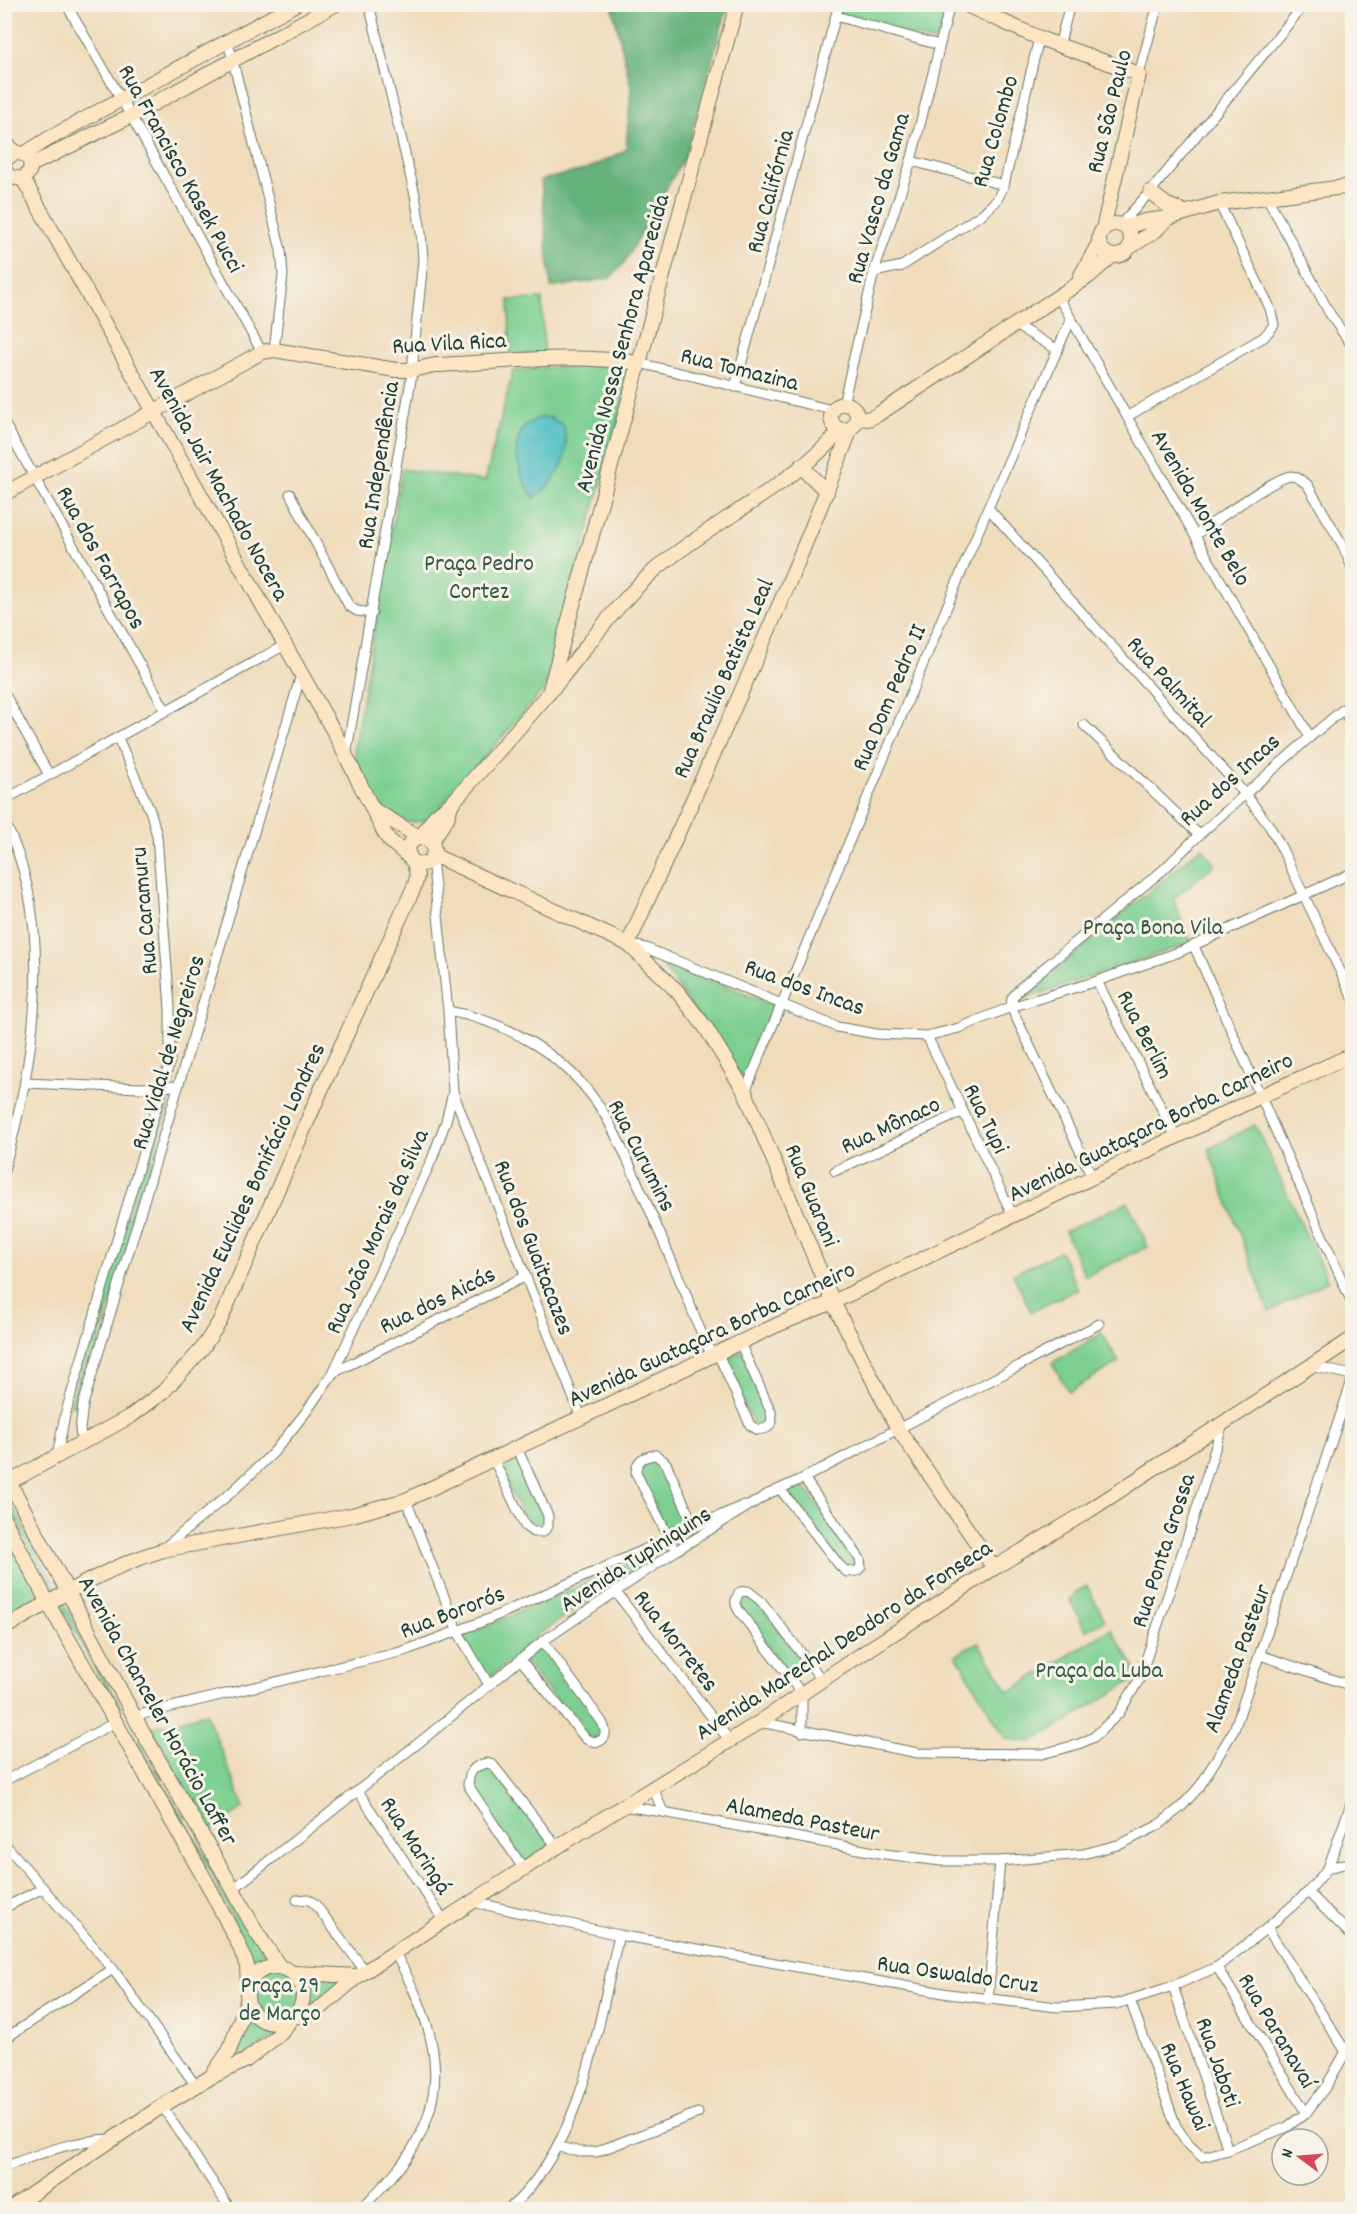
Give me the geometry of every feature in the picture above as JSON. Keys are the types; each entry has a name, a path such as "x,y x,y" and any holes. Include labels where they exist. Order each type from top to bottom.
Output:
{"street":[{"name":"Rua Francisco Kasek Pucci","path":"66,4 268,351"},
{"path":"13,166 48,139 122,101 296,4"},
{"path":"13,166 131,116 336,4"},
{"name":"Rua Independência","path":"346,756 412,370 423,270 421,232 415,195 369,4"},
{"name":"Avenida Nossa Senhora Aparecida","path":"549,693 736,4"},
{"name":"Rua Califórnia","path":"735,387 839,4"},
{"name":"Rua Vasco da Gama","path":"838,407 874,273 911,161 950,4"},
{"path":"964,4 992,11 1039,39 1139,74"},
{"path":"1059,46 1070,4"},
{"name":"Rua São Paulo","path":"1103,229 1139,74 1158,4"},
{"path":"1124,226 1305,4"},
{"path":"836,16 939,45"},
{"name":"Rua Colombo","path":"874,273 902,266 982,214 996,200 1004,184 1039,39"},
{"path":"4,494 268,351 283,275 281,250 228,42"},
{"name":"Avenida Jair Machado Nocera","path":"4,142 13,166 155,412 285,645 389,840 412,859"},
{"path":"911,161 1004,184"},
{"path":"1075,284 1099,243 1103,229 1112,224 1124,226 1168,218 1219,203 1353,186"},
{"path":"1150,192 1167,204 1185,212"},
{"path":"1267,197 1330,314 1353,346"},
{"path":"1128,417 1264,337 1274,325 1270,308 1219,203"},
{"path":"1099,243 1105,253 1112,256 1122,255 1155,231 1168,218"},
{"path":"1124,226 1132,237 1130,247"},
{"path":"427,846 412,841 408,847 412,859 423,864 427,846 447,818 453,802 549,693 630,594 657,568 801,466 850,425 877,415 979,346 1088,277 1112,256"},
{"name":"Avenida Monte Belo","path":"1058,296 1310,737"},
{"name":"Rua Dom Pedro II","path":"745,1092 988,508 1071,319"},
{"path":"1015,325 1058,350"},
{"name":"Rua Vila Rica","path":"268,351 412,370 435,365 575,358 613,359 639,363"},
{"name":"Rua Tomazina","path":"639,363 735,387 838,407"},
{"path":"838,407 853,407 850,425 832,422 838,407"},
{"name":"Rua dos Farrapos","path":"4,423 166,711"},
{"name":"Rua Braulio Batista Leal","path":"628,944 827,492 850,425"},
{"path":"801,466 827,492"},
{"path":"1195,535 1275,482 1291,476 1307,484 1353,568"},
{"path":"290,494 350,606 357,611 372,613"},
{"name":"Rua Palmital","path":"988,508 1246,795 1270,827 1353,996"},
{"path":"4,800 285,645"},
{"name":"Rua Vidal de Negreiros","path":"82,1443 80,1429 83,1405 301,675"},
{"path":"4,693 49,775"},
{"name":"Rua dos Incas","path":"374,810 427,846 628,944 646,948 837,1027 877,1034 927,1036 959,1028 1011,1007 1012,998 1021,987 1163,870 1198,835 1353,702"},
{"path":"1344,709 1353,728"},
{"path":"1084,725 1198,835"},
{"name":"Rua Caramuru","path":"118,738 151,813 161,863 170,1008 170,1061 163,1087"},
{"path":"4,821 23,866 32,906 35,951 34,998 26,1083 4,1170"},
{"name":"Rua João Morais da Silva","path":"163,1550 233,1491 274,1452 333,1373 432,1159 446,1121 453,1092 448,1011 427,846"},
{"name":"Avenida Euclides Bonifácio Londres","path":"6,1480 57,1456 131,1416 163,1392 202,1349 220,1321 321,1090 415,885 417,876 412,859"},
{"path":"1093,1178 1011,1007 1097,981 1194,946 1353,873"},
{"name":"Rua Guarani","path":"628,944 682,997 706,1028 745,1092 833,1302 898,1428 994,1568"},
{"path":"1194,946 1353,1303"},
{"name":"Rua Berlim","path":"1097,981 1176,1137"},
{"name":"Rua Curumins","path":"448,1011 475,1016 505,1027 534,1044 583,1086 603,1112 750,1425 758,1430 767,1428 772,1422 771,1412 740,1342"},
{"name":"Rua Tupi","path":"927,1036 1013,1216"},
{"name":"Avenida Guataçara Borba Carneiro","path":"4,1628 134,1558 163,1550 352,1515 406,1500 740,1342 833,1302 1261,1096 1351,1060"},
{"path":"26,1083 177,1086"},
{"name":"Rua Vidal de Negreiros","path":"57,1456 65,1415 163,1087"},
{"name":"Rua dos Guaitacazes","path":"453,1092 581,1417"},
{"name":"Rua Mônaco","path":"835,1171 962,1112"},
{"name":"Rua dos Aicás","path":"333,1373 526,1276"},
{"name":"Avenida Tupiniquins","path":"233,1889 543,1641 677,1550 768,1494 804,1478 1099,1324"},
{"name":"Avenida Marechal Deodoro da Fonseca","path":"8,2210 162,2106 211,2077 245,2061 281,2033 292,2018 310,2014 323,2006 362,1974 557,1846 760,1722 994,1568 1090,1510 1353,1339"},
{"path":"1311,1366 1353,1375"},
{"name":"Alameda Pasteur","path":"622,1806 885,1854 941,1861 1000,1861 1083,1854 1121,1844 1167,1818 1182,1806 1200,1786 1234,1730 1353,1381"},
{"name":"Rua Ponta Grossa","path":"760,1722 918,1753 1042,1754 1070,1747 1094,1737 1119,1713 1139,1680 1190,1530 1223,1423"},
{"path":"493,1458 525,1526 533,1532 543,1532 548,1526 548,1516 517,1448"},
{"path":"677,1550 668,1540 636,1473 636,1466 640,1460 648,1455 656,1455 666,1464 694,1526"},
{"path":"780,1489 840,1566 847,1572 857,1571 861,1567 860,1559 804,1478"},
{"name":"Avenida Chanceler Horácio Laffer","path":"6,1480 134,1716 258,1937 279,1966"},
{"name":"Rua Bororós","path":"134,1716 404,1651 458,1632 768,1494"},
{"path":"406,1500 458,1632 489,1685"},
{"name":"Avenida Chanceler Horácio Laffer","path":"4,1519 48,1603 207,1883 239,1945 247,1966 248,1985"},
{"name":"Rua Morretes","path":"615,1591 730,1741"},
{"path":"802,1732 802,1694 735,1605 740,1592 747,1591 761,1601 822,1680"},
{"path":"520,1659 586,1739 595,1742 601,1740 606,1731 602,1722 543,1641"},
{"path":"1260,1655 1353,1686"},
{"path":"4,1781 116,1722"},
{"path":"523,1869 468,1785 468,1776 473,1768 487,1763 493,1766 557,1846"},
{"path":"652,1787 663,1812"},
{"name":"Rua Maringá","path":"358,1791 444,1921"},
{"name":"Rua Oswaldo Cruz","path":"473,1902 619,1935 988,2000 1057,2007 1117,2004 1173,1986 1217,1967 1268,1928 1308,1892 1328,1868 1353,1801"},
{"path":"4,1843 113,1969 196,2086"},
{"path":"988,2000 1000,1861"},
{"path":"1328,1868 1353,1862"},
{"path":"4,1908 43,1888"},
{"path":"1308,1892 1353,1936"},
{"path":"297,1900 308,1899 315,1904 362,1974"},
{"path":"1268,1928 1346,2052"},
{"path":"508,2210 530,2188 559,2147 586,2073 619,1935"},
{"path":"360,2210 386,2183 416,2143 428,2116 435,2088 435,2060 429,2026 413,1987 395,1953"},
{"path":"294,1973 300,1981 303,2001 292,2018 280,2023 269,2023 259,2019 251,2011 247,2001 248,1985 252,1978 264,1968 279,1966 294,1973 362,1974"},
{"name":"Rua Paranavaí","path":"1217,1967 1306,2113"},
{"path":"4,2039 113,1969"},
{"name":"Rua Jaboti","path":"1173,1986 1228,2150"},
{"name":"Rua Hawai","path":"1130,2000 1176,2126 1188,2144 1202,2157 1228,2150"},
{"name":"Avenida Marechal Deodoro da Fonseca","path":"211,2077 229,2050 247,2001"},
{"path":"1228,2150 1287,2127 1306,2113 1327,2085 1353,2040"},
{"path":"162,2106 231,2210"},
{"path":"559,2147 581,2152 596,2152 698,2114"},
{"path":"4,2167 77,2142 113,2139"}],"green space":[{"path":"612,5 728,5 685,156 624,263 610,278 551,288 541,180 588,169 626,150 631,87"},
{"path":"842,5 948,5 939,43 839,15"},
{"path":"542,299 544,353 510,355 509,300"},
{"name":"Praça Pedro Cortez","path":"581,364 612,365 632,370 545,688 430,819 415,822 401,820 388,813 368,790 356,761 354,747 402,469 485,481 513,371"},
{"name":"Praça Bona Vila","path":"1202,847 1215,864 1173,899 1191,943 1020,1000"},
{"path":"653,954 778,1008 744,1080 672,979"},
{"path":"167,1099 169,1104 80,1408 70,1405 162,1102"},
{"path":"1255,1125 1328,1281 1269,1312 1208,1149"},
{"path":"1128,1202 1148,1247 1085,1276 1065,1231"},
{"path":"1060,1251 1078,1289 1031,1312 1013,1274"},
{"path":"1102,1333 1119,1362 1069,1392 1052,1363"},
{"path":"743,1351 770,1412 770,1424 755,1427 722,1360"},
{"path":"521,1457 546,1514 544,1530 529,1528 499,1467"},
{"path":"649,1458 662,1462 687,1526 668,1535 639,1472 640,1465"},
{"path":"803,1485 857,1559 856,1568 850,1569 842,1564 790,1494"},
{"path":"7,1496 57,1589 52,1592 5,1501"},
{"path":"4,1527 41,1602 4,1624"},
{"path":"669,1546 536,1636 601,1723 605,1730 599,1738 586,1737 518,1654 487,1680 462,1637"},
{"path":"1087,1586 1105,1620 1086,1631 1070,1600 1077,1591"},
{"path":"753,1596 807,1667 791,1677 739,1609 739,1597"},
{"path":"63,1601 121,1708 118,1710 59,1603"},
{"name":"Praça da Luba","path":"1111,1629 1140,1676 1032,1742 1006,1739 956,1655 978,1642 1009,1692"},
{"path":"206,1713 244,1807 208,1833 151,1728"},
{"name":"Praça 29 de Março","path":"138,1740 221,1883 264,1951 289,1969 352,1980 294,2027 224,2066 249,2003 249,1976 242,1944 228,1908 209,1870 135,1741"},
{"path":"490,1766 552,1844 523,1865 471,1790 471,1779 474,1772"}],"water":[{"path":"543,417 551,418 564,426 566,451 555,478 534,498 522,477 518,464 518,441 522,430 530,422"}]}
